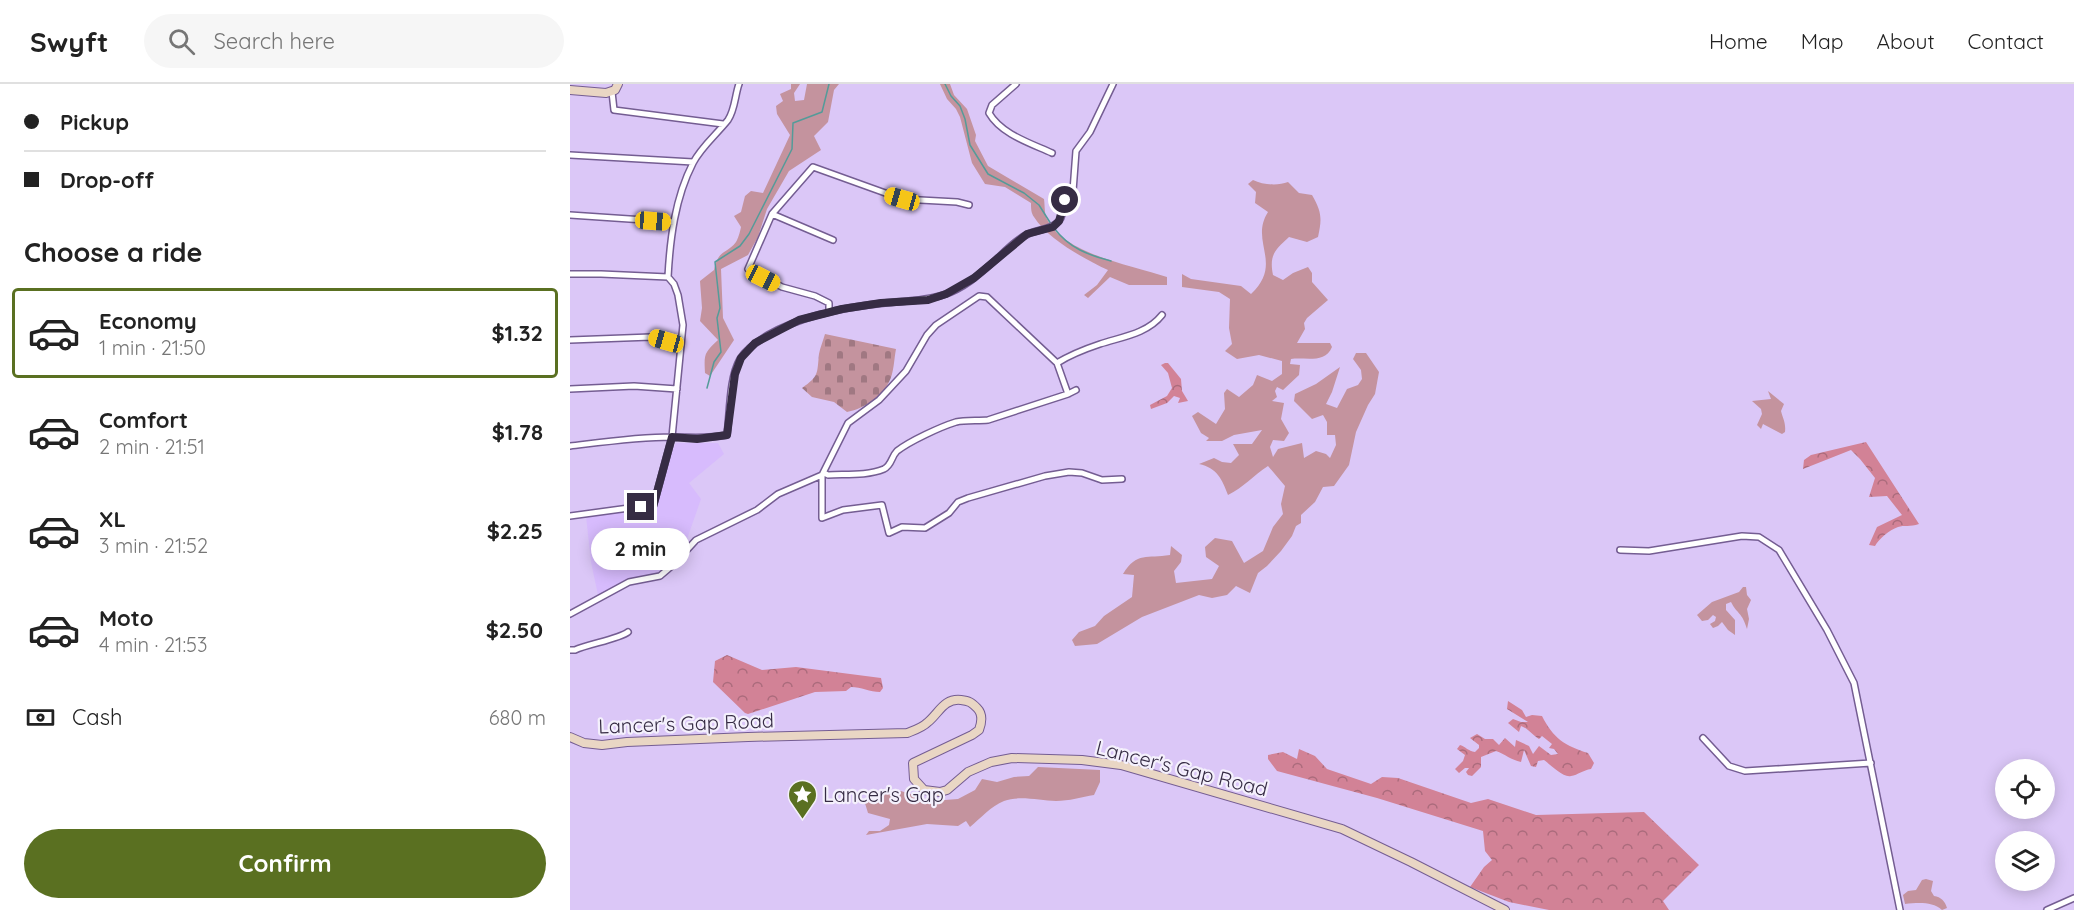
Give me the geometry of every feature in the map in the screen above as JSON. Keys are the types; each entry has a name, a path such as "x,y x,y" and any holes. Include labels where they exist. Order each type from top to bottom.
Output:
{"main road":[{"path":"570,90 606,93 612,92 618,84"},
{"name":"Lancer's Gap Road","path":"570,737 584,743 602,745 748,737 907,733 921,728 930,721 947,701 956,699 969,701 980,711 979,730 913,763 914,779 924,790 940,792 947,790 968,772 991,762 1012,758 1082,759 1121,765 1342,829 1505,910"}],"street":[{"path":"668,278 670,249 680,196 693,162 728,119 740,84"},
{"path":"1016,84 992,105 989,113 993,120 1006,130 1052,153"},
{"path":"570,446 617,440 672,437 697,439 727,435 735,374 741,358 755,343 784,326 829,312 872,304 928,300 946,294 974,278 1027,234 1053,227 1059,221 1063,212 1062,207 1073,191 1076,151 1090,132 1113,84"},
{"path":"612,92 614,110 723,124"},
{"path":"570,155 693,162"},
{"path":"829,312 829,303 815,296 782,287 748,269 772,214 813,167 902,199 957,202 969,205"},
{"path":"772,214 833,240"},
{"path":"570,215 674,222"},
{"path":"570,274 668,278 674,284 678,295 683,325 672,437 653,507 570,516"},
{"path":"1068,394 1057,363 987,297 979,296 936,325 927,335 906,371 879,400 848,423 823,474 822,519 843,510 882,505 889,533 902,527 925,528 949,513 958,502 1044,476 1075,472 1102,480 1122,479"},
{"path":"1057,363 1099,345 1146,330 1162,315"},
{"path":"570,340 651,337 681,345"},
{"path":"570,388 634,386 677,389"},
{"path":"570,614 629,582 660,576 696,540 757,510 778,494 823,474 866,474 884,469 891,464 896,453 948,425 988,420 1077,390"},
{"path":"1620,550 1649,551 1742,536 1760,537 1779,550 1827,630 1854,683 1900,910"},
{"path":"570,650 622,636 628,632"},
{"path":"1703,738 1729,766 1745,771 1871,763"},
{"path":"2048,910 2074,898"}],"shaded area":[{"path":"676,443 718,443 724,454 689,483 701,499 686,542 667,566 651,577 633,579 598,595 591,562 586,516 656,511 663,473"}],"green space":[{"path":"791,84 800,84 794,93 795,101 804,100 807,84 839,84 834,90 828,122 814,136 821,150 789,171 767,209 758,237 748,255 721,269 723,318 734,340 710,376 705,373 705,358 707,351 718,340 700,321 702,308 700,281 714,270 718,258 736,242 741,227 734,216 741,212 745,196 751,191 763,193 790,135 777,114 776,106 783,101 780,94 791,89"},
{"path":"940,84 950,84 954,95 967,109 976,135 975,141 988,166 1044,199 1047,219 1057,232 1084,250 1167,277 1167,285 1129,285 1110,277 1088,298 1084,295 1097,285 1108,270 1057,241 1033,215 1031,203 1005,187 985,184 972,163 960,117"},
{"path":"1253,180 1270,184 1288,182 1299,193 1312,195 1315,201 1320,216 1318,237 1307,242 1289,237 1274,253 1272,268 1273,275 1283,280 1308,267 1312,273 1312,282 1328,300 1307,318 1304,323 1305,329 1297,343 1330,343 1332,347 1325,356 1320,358 1291,359 1290,364 1300,365 1299,375 1283,390 1277,387 1275,391 1277,397 1272,401 1284,403 1281,419 1289,433 1284,441 1273,440 1270,447 1273,457 1278,449 1302,443 1304,458 1316,451 1330,458 1336,445 1335,435 1327,435 1327,422 1323,415 1312,419 1294,401 1295,394 1316,384 1340,367 1326,404 1337,408 1347,389 1358,385 1362,379 1361,370 1353,359 1356,353 1366,353 1379,372 1375,394 1356,432 1349,465 1334,486 1323,487 1315,502 1301,515 1301,523 1296,526 1281,551 1258,573 1250,593 1236,586 1227,595 1212,598 1199,595 1142,617 1097,644 1075,646 1072,640 1079,632 1095,626 1104,616 1132,597 1134,575 1123,574 1133,562 1143,557 1170,555 1171,546 1182,555 1181,562 1174,571 1176,583 1212,579 1219,566 1206,557 1205,547 1215,538 1232,541 1244,563 1263,551 1273,527 1283,514 1281,504 1285,486 1268,466 1228,495 1215,471 1199,464 1214,458 1231,463 1239,455 1233,444 1252,444 1262,430 1234,435 1222,441 1206,441 1209,438 1201,433 1192,416 1198,412 1216,424 1225,409 1224,393 1227,389 1239,397 1253,385 1257,375 1272,381 1282,374 1282,361 1259,355 1237,359 1225,351 1232,344 1229,328 1230,299 1219,292 1182,287 1182,274 1191,279 1241,286 1251,294 1260,283 1266,262 1263,223 1268,212 1255,203 1256,192 1248,184"},
{"path":"825,334 896,349 889,382 882,393 871,402 847,412 834,402 812,397 802,388 816,374 819,352"},
{"path":"1168,363 1181,379 1182,391 1188,401 1178,403 1180,398 1174,396 1167,403 1151,409 1150,405 1167,396 1172,388 1168,373 1161,365"},
{"path":"1768,391 1784,404 1781,411 1785,432 1782,434 1763,424 1761,429 1757,425 1762,414 1761,409 1752,401 1771,399"},
{"path":"1866,442 1919,524 1895,528 1875,546 1869,545 1877,527 1902,515 1887,496 1869,497 1875,478 1860,459 1851,450 1803,469 1804,460 1811,455"},
{"path":"1746,587 1747,595 1751,600 1747,609 1749,619 1747,629 1731,602 1726,604 1726,610 1735,620 1735,635 1722,622 1713,628 1710,624 1715,621 1716,617 1713,615 1708,620 1702,621 1697,615 1712,602 1739,592"},
{"path":"727,655 762,670 796,667 881,678 883,688 880,692 851,687 846,691 815,692 748,714 713,682 715,661"},
{"path":"1508,701 1522,710 1526,717 1542,716 1555,736 1588,753 1594,763 1591,769 1568,776 1544,760 1538,761 1536,767 1531,766 1524,750 1521,762 1496,751 1481,757 1481,767 1472,776 1466,772 1469,768 1459,773 1455,769 1463,761 1465,755 1457,749 1460,745 1475,752 1479,745 1470,738 1477,734 1485,739 1493,739 1499,745 1505,738 1515,747 1516,740 1529,746 1533,754 1539,746 1551,755 1558,754 1554,749 1549,748 1552,744 1542,736 1539,739 1521,726 1519,732 1508,723 1513,719 1528,722 1507,709"},
{"path":"1299,749 1315,756 1327,769 1371,784 1382,777 1398,778 1471,803 1488,799 1536,815 1644,812 1699,865 1663,901 1669,910 1549,910 1509,902 1470,887 1492,860 1485,851 1483,831 1377,798 1277,771 1268,759 1268,755 1283,752 1297,759"},
{"path":"1038,767 1100,770 1100,782 1094,795 1075,799 1056,801 1017,798 1004,801 990,809 970,827 966,821 958,826 927,824 866,835 869,831 880,831 889,825 890,819 868,813 864,800 877,794 901,791 932,801 958,799 975,790 982,779 997,782 1029,776"},
{"path":"1922,880 1933,881 1931,891 1934,896 1939,897 1945,903 1947,908 1942,910 1924,903 1905,904 1903,895 1908,891 1916,890"}],"waterway":[{"path":"707,388 714,362 721,352 717,318 720,308 715,262 740,246 749,234 792,149 793,123 822,112 829,84"},
{"path":"945,84 951,96 960,106 970,145 988,174 1024,193 1039,205 1051,224"},
{"path":"1054,228 1066,241 1080,250 1111,261"}],"place":[{"name":"Lancer's Gap","path":"802,820"}],"route":[{"path":"641,507 653,507 672,437 697,439 727,435 735,374 741,358 755,343 799,320 842,309 881,303 928,300 946,294 974,278 1027,234 1053,227 1063,212 1062,207 1065,200"}]}
